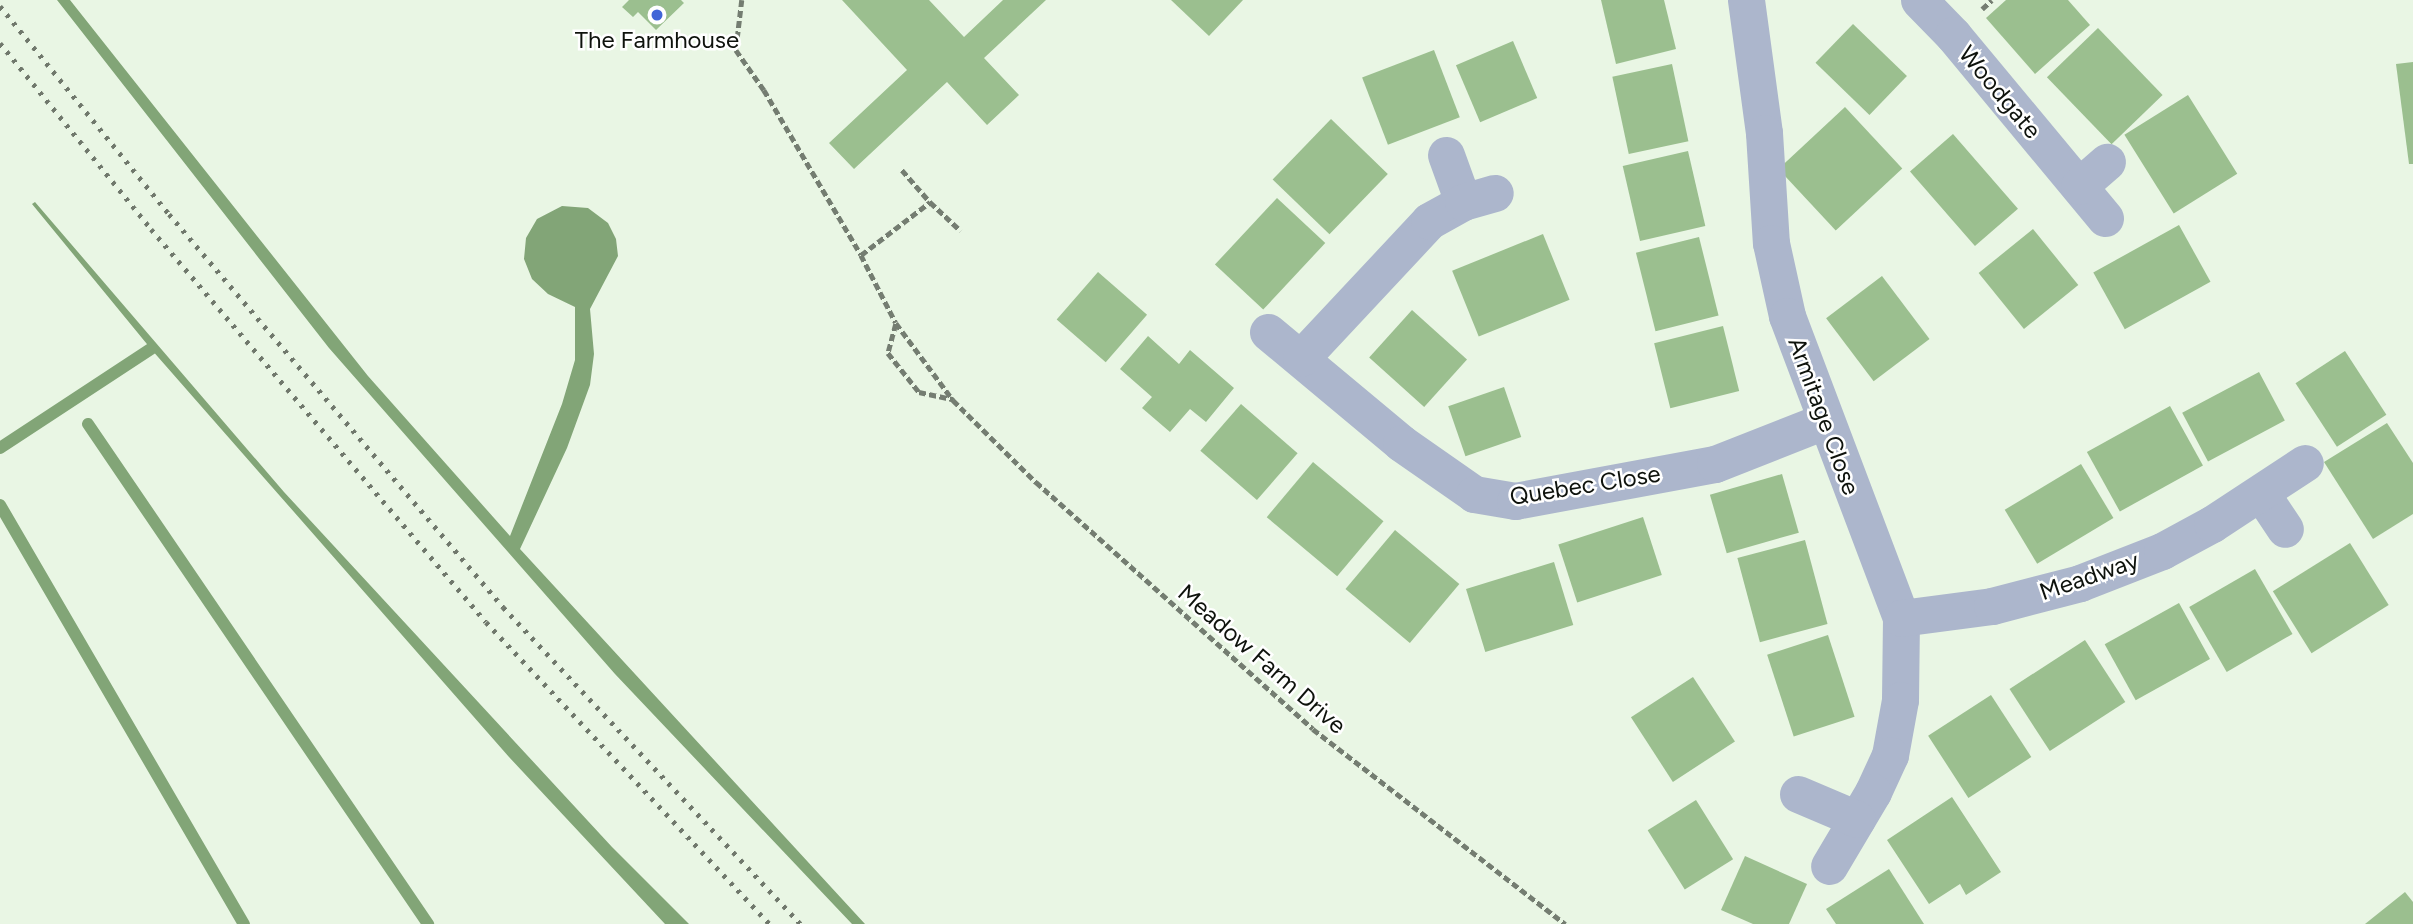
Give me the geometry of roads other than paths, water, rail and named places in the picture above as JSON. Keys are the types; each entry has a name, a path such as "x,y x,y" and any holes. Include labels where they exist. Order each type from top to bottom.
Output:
{"street":[{"name":"Armitage Close","path":"1746,0 1764,133 1770,243 1787,316 1824,421 1901,618 1900,700 1890,755 1829,866"},
{"name":"Woodgate","path":"1919,0 1953,35 2105,218"},
{"path":"1301,358 1429,222 1479,197 1446,155"},
{"path":"2079,186 2107,162"},
{"name":"Quebec Close","path":"1268,332 1401,443 1474,494 1515,501 1715,464 1824,421"},
{"name":"Meadway","path":"1901,618 1992,606 2080,583 2162,551 2212,524 2305,463"},
{"path":"2261,492 2285,529"},
{"path":"1798,794 1857,819"}],"waterway":[{"path":"0,448 151,349"},
{"path":"88,424 428,924"},
{"path":"0,505 244,924"}],"railway":[{"path":"0,6 169,214 503,607 801,924"},
{"path":"0,43 151,229 486,622 770,924"}],"place":[{"name":"The Farmhouse","path":"657,15"}]}
